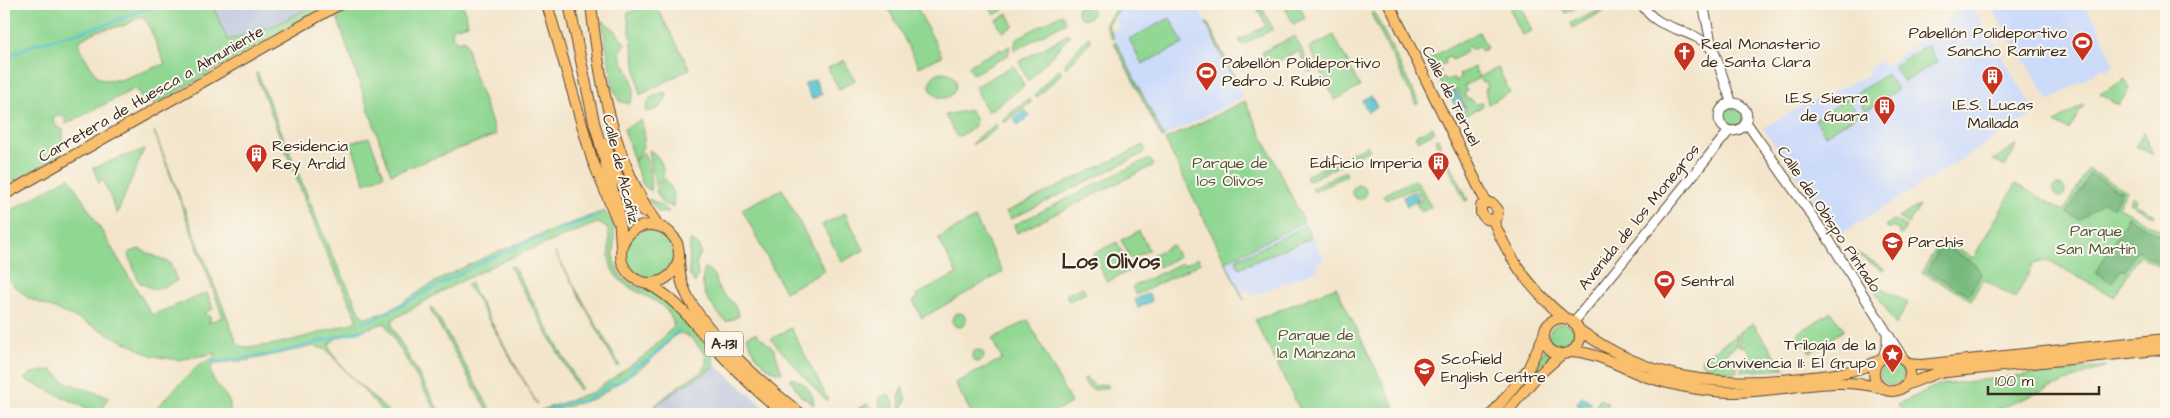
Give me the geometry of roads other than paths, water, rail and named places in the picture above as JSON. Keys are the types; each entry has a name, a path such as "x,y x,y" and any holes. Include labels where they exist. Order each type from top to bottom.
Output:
{"main road":[{"name":"Carretera de Huesca a Almuniente","path":"4,195 340,4"},
{"path":"547,4 592,158 611,210 621,225"},
{"name":"Calle de Alcañiz","path":"569,4 589,98 621,225 621,246"},
{"path":"591,4 602,82 617,142 635,188 656,225 640,226 634,229 628,234 621,246"},
{"name":"Calle de Teruel","path":"1389,4 1486,202 1481,206 1481,213 1486,219 1493,220 1513,259 1540,296"},
{"name":"Calle de Alcañiz","path":"589,98 620,179 636,204 656,225"},
{"name":"A-131","path":"656,225 672,235 679,254 681,280 687,296 696,309 748,368 800,414"},
{"name":"A-131","path":"621,246 621,260 627,273 665,294 678,304 730,364 785,414"},
{"path":"646,283 653,283 666,278 676,268 679,254"},
{"path":"1540,296 1608,348 1641,364 1681,376 1717,382 1750,383 1845,373 1892,355 1906,362 1921,365 2166,339"},
{"path":"1540,296 1552,321"},
{"path":"1552,321 1573,323"},
{"path":"1492,414 1528,369 1552,321"},
{"path":"1505,414 1536,376 1578,343 1573,323"},
{"path":"1544,334 1549,348 1567,353 1594,355 1658,380 1712,391 1751,392 1855,382 1894,391 1937,373 2166,349"},
{"path":"1881,388 1874,376 1875,368 1882,359"},
{"path":"1906,362 1910,372 1906,385"}],"street":[{"path":"1642,4 1652,19 1701,40 1714,52"},
{"path":"1703,4 1714,52 1732,104"},
{"path":"1732,104 1739,105 1745,110 1746,122 1741,129 1728,132 1722,126 1719,117 1722,109 1732,104"},
{"name":"Calle del Obispo Pintado","path":"1746,122 1829,240 1906,362"},
{"name":"Avenida de los Monegros","path":"1573,323 1728,132"},
{"path":"1882,359 1887,345 1887,333"}],"water":[{"path":"815,79 822,94 812,99 804,84"},
{"path":"1456,91 1465,108 1458,112 1452,100 1456,98 1453,93"},
{"path":"1371,96 1377,107 1368,112 1362,100"},
{"path":"1025,110 1030,116 1018,125 1014,119"},
{"path":"1415,191 1419,200 1407,206 1403,197"},
{"path":"1148,293 1152,301 1138,308 1135,300"},
{"path":"1582,397 1592,403 1589,406 1584,405 1579,408 1576,404"}],"waterway":[{"path":"4,58 32,45 105,25 147,8 176,4"},
{"path":"554,232 598,215"},
{"path":"362,322 373,320 484,261 544,236"},
{"path":"212,362 273,354 363,330"},
{"path":"535,414 575,401 580,402 597,394 610,384 618,383 629,375 634,367 649,360 679,330"}],"place":[{"name":"Pabellón Polideportivo Sancho Ramírez","path":"2083,61"},
{"name":"Real Monasterio de Santa Clara","path":"1685,72"},
{"name":"Pabellón Polideportivo Pedro J. Rubio","path":"1206,91"},
{"name":"I.E.S. Lucas Mallada","path":"1993,95"},
{"name":"I.E.S. Sierra de Guara","path":"1884,126"},
{"name":"Residencia Rey Ardid","path":"256,174"},
{"name":"Edificio Imperia","path":"1438,182"},
{"name":"Parchís","path":"1892,261"},
{"name":"Sentral","path":"1665,300"},
{"name":"Trilogía de la Convivencia II: El Grupo","path":"1892,373"},
{"name":"Scofield English Centre","path":"1425,387"}],"district":[{"name":"Los Olivos","path":"1111,261"}],"park label":[{"name":"Parque de los Olivos","path":"1230,172"},
{"name":"Parque San Martín","path":"2096,240"},
{"name":"Parque de la Manzana","path":"1316,344"}]}
